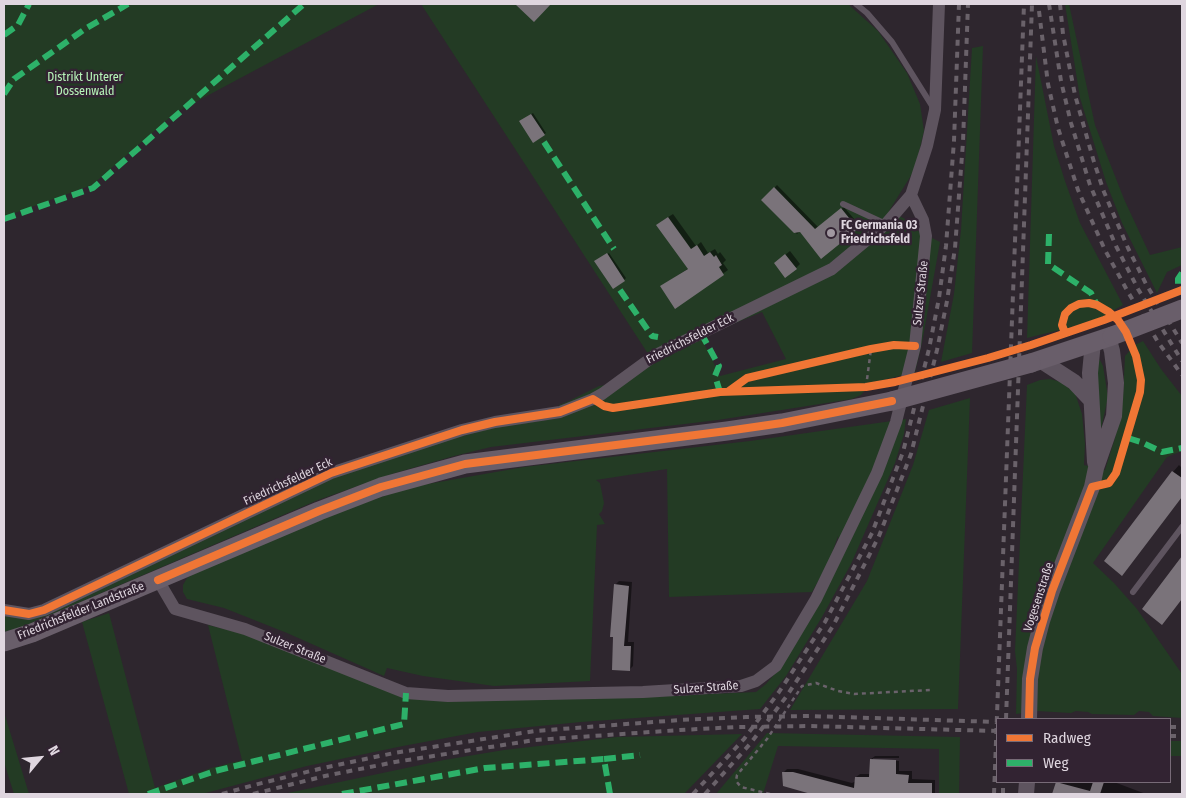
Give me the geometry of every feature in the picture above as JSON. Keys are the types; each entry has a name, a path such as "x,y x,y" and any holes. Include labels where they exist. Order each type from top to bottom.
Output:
{"main road":[{"name":"Friedrichsfelder Landstraße","path":"4,642 32,633 319,511 381,487 465,464 782,423 892,401 1036,362 1182,308"}],"street":[{"path":"911,196 927,146 935,110 939,4"},
{"name":"Friedrichsfelder Eck","path":"4,610 29,614 44,610 331,473 462,430 495,422 560,412 593,399 654,356 832,269 886,224 911,196"},
{"name":"Sulzer Straße","path":"158,580 175,609 245,629 406,692 448,696 643,692 742,686 756,682 776,666 816,599 880,465 896,422 915,346 926,236 923,220 911,196"},
{"name":"Vogesenstraße","path":"1096,468 1090,373 1104,338"},
{"name":"Vogesenstraße","path":"1029,718 1030,679 1035,648 1052,591 1092,487 1096,468 1110,431 1116,400 1112,351 1104,338"},
{"path":"1036,362 1074,382 1091,400"}],"lane":[{"path":"856,4 867,13 892,42 935,110"},
{"path":"843,204 886,224"},
{"path":"1133,592 1182,527"}],"path":[{"path":"866,388 871,349"},
{"path":"770,794 740,786 736,781 737,775 767,739 802,686 816,683 838,691 854,694 930,690"}],"green space":[{"name":"Distrikt Unterer Dossenwald","path":"4,4 379,4 175,113 92,185 4,217"},
{"path":"421,4 848,4 878,31 907,73 920,104 924,131 915,169 889,211 909,221 916,230 940,242 915,372 871,383 861,395 852,399 718,420 491,447 454,456 395,473 318,500 22,627 4,632 4,614 27,618 331,478 395,454 496,427 561,418 559,405 599,386 622,382 654,363","holes":["762,312 786,359 720,376 702,339 706,335"]},
{"path":"1065,4 1069,4 1095,125 1124,199 1150,255 1182,247 1182,265 1167,272 1157,293 1122,223 1106,182 1080,98"},
{"path":"983,46 972,353 941,362 954,294 961,230 972,48"},
{"path":"1036,56 1054,146 1065,181 1080,223 1123,305 1106,316 1027,338"},
{"path":"1143,341 1161,369 1182,396 1182,451 1167,457 1093,563 1137,609 1182,674 1182,718 1153,716 1149,712 1139,711 1134,715 1092,714 1076,711 1071,713 1037,711 1016,714 1017,669 1015,651 1027,385 1040,380 1050,379 1061,382 1075,393 1082,414 1085,444 1084,465 1105,470 1115,438 1123,397 1125,356 1135,345"},
{"path":"1098,360 1100,360 1103,366 1108,397 1101,429 1098,416"},
{"path":"970,398 958,709 790,710 867,581 913,465 929,410"},
{"path":"906,419 904,434 895,463 851,564 822,617 786,676 760,709 581,722 478,732 307,766 202,794 129,794 82,622 109,613 155,788 211,768 242,760 208,625 245,634 401,695 647,697 756,692 779,669 840,561 838,536 829,562 812,592 669,597 667,469 596,480 600,483 604,503 599,514 605,524 597,525 590,681 494,686 423,676 387,668 384,676 287,633 224,608 187,599 183,592 183,585 187,578 200,570 346,509 411,487 524,467 750,441"},
{"path":"4,712 29,794 14,794 4,762"},
{"path":"767,733 960,737 959,794 939,794 939,749 778,746 763,794 716,794"},
{"path":"742,734 684,794 283,794 444,760 504,750 617,737"},
{"path":"1171,741 1182,741 1182,756 1171,756"}],"building":[{"path":"515,4 551,4 534,22"},
{"path":"531,114 545,135 533,143 519,121"},
{"path":"774,187 815,229 841,208 858,229 821,259 800,232 794,233 761,200"},
{"path":"668,217 691,249 697,245 704,256 710,252 714,257 716,255 722,265 719,267 724,275 675,309 660,286 688,269 656,225"},
{"path":"607,253 625,281 613,289 594,261"},
{"path":"785,254 797,269 785,278 774,263"},
{"path":"1172,471 1182,478 1182,497 1122,576 1104,561"},
{"path":"1182,556 1182,599 1162,625 1142,609"},
{"path":"614,584 629,586 624,646 631,646 630,671 612,670 613,637 610,637"},
{"path":"870,759 896,760 896,774 909,775 908,783 932,783 932,794 811,794 783,786 782,772 793,772 854,788 855,777 869,777"},
{"path":"1056,783 1090,791 1093,783 1104,783 1100,794 1052,794"}],"railway":[{"path":"693,794 744,739 779,692 825,622 872,533 903,452 929,349 939,298 946,246 954,141 959,4"},
{"path":"705,794 750,744 786,697 833,626 879,536 911,454 937,350 955,248 963,142 968,4"},
{"path":"997,718 1024,4"},
{"path":"1006,718 1032,4"},
{"path":"1049,4 1061,81 1071,123 1090,185 1116,246 1138,289 1182,361"},
{"path":"1060,4 1063,34 1075,95 1104,192 1146,284 1182,343"},
{"path":"1039,11 1048,84 1058,128 1078,190 1105,250 1128,292 1158,342 1182,375"},
{"path":"222,794 323,768 394,753 535,731 746,717 809,716 996,722"},
{"path":"253,794 325,776 395,762 535,740 738,727 809,726 996,731"},
{"path":"1171,727 1182,727"},
{"path":"1171,736 1182,736"},
{"path":"994,794 996,741"},
{"path":"1003,783 1003,794"}],"marked path":[{"path":"4,35 18,25 29,4"},
{"path":"4,94 14,79 85,29 128,4"},
{"path":"4,219 93,188 304,4"},
{"path":"544,142 614,249"},
{"path":"1049,234 1048,264 1091,293 1097,305"},
{"path":"1182,273 1178,279 1178,286 1182,292"},
{"path":"620,290 652,336 658,337"},
{"path":"701,333 719,366 715,376 720,392"},
{"path":"1128,438 1162,452 1182,448"},
{"path":"148,794 215,771 404,724 406,693"},
{"path":"604,759 640,755"},
{"path":"342,794 485,768 604,759 610,794"}],"cycle path":[{"path":"4,610 29,614 44,610 331,473 462,430 495,422 560,412 593,399 604,406 613,408 720,392 866,387 895,382 1031,345 1182,290"},
{"path":"1029,718 1030,679 1035,648 1052,591 1092,487 1109,483 1116,473 1140,392 1141,380 1136,356 1126,332 1118,320 1109,312 1097,305 1089,303 1079,304 1065,314 1062,325 1065,333"},
{"path":"729,391 747,378 871,349 894,345 915,346"},
{"path":"158,580 319,511 381,487 465,464 782,423 892,401"}],"place":[{"name":"FC Germania 03 Friedrichsfeld","path":"831,233"}]}
